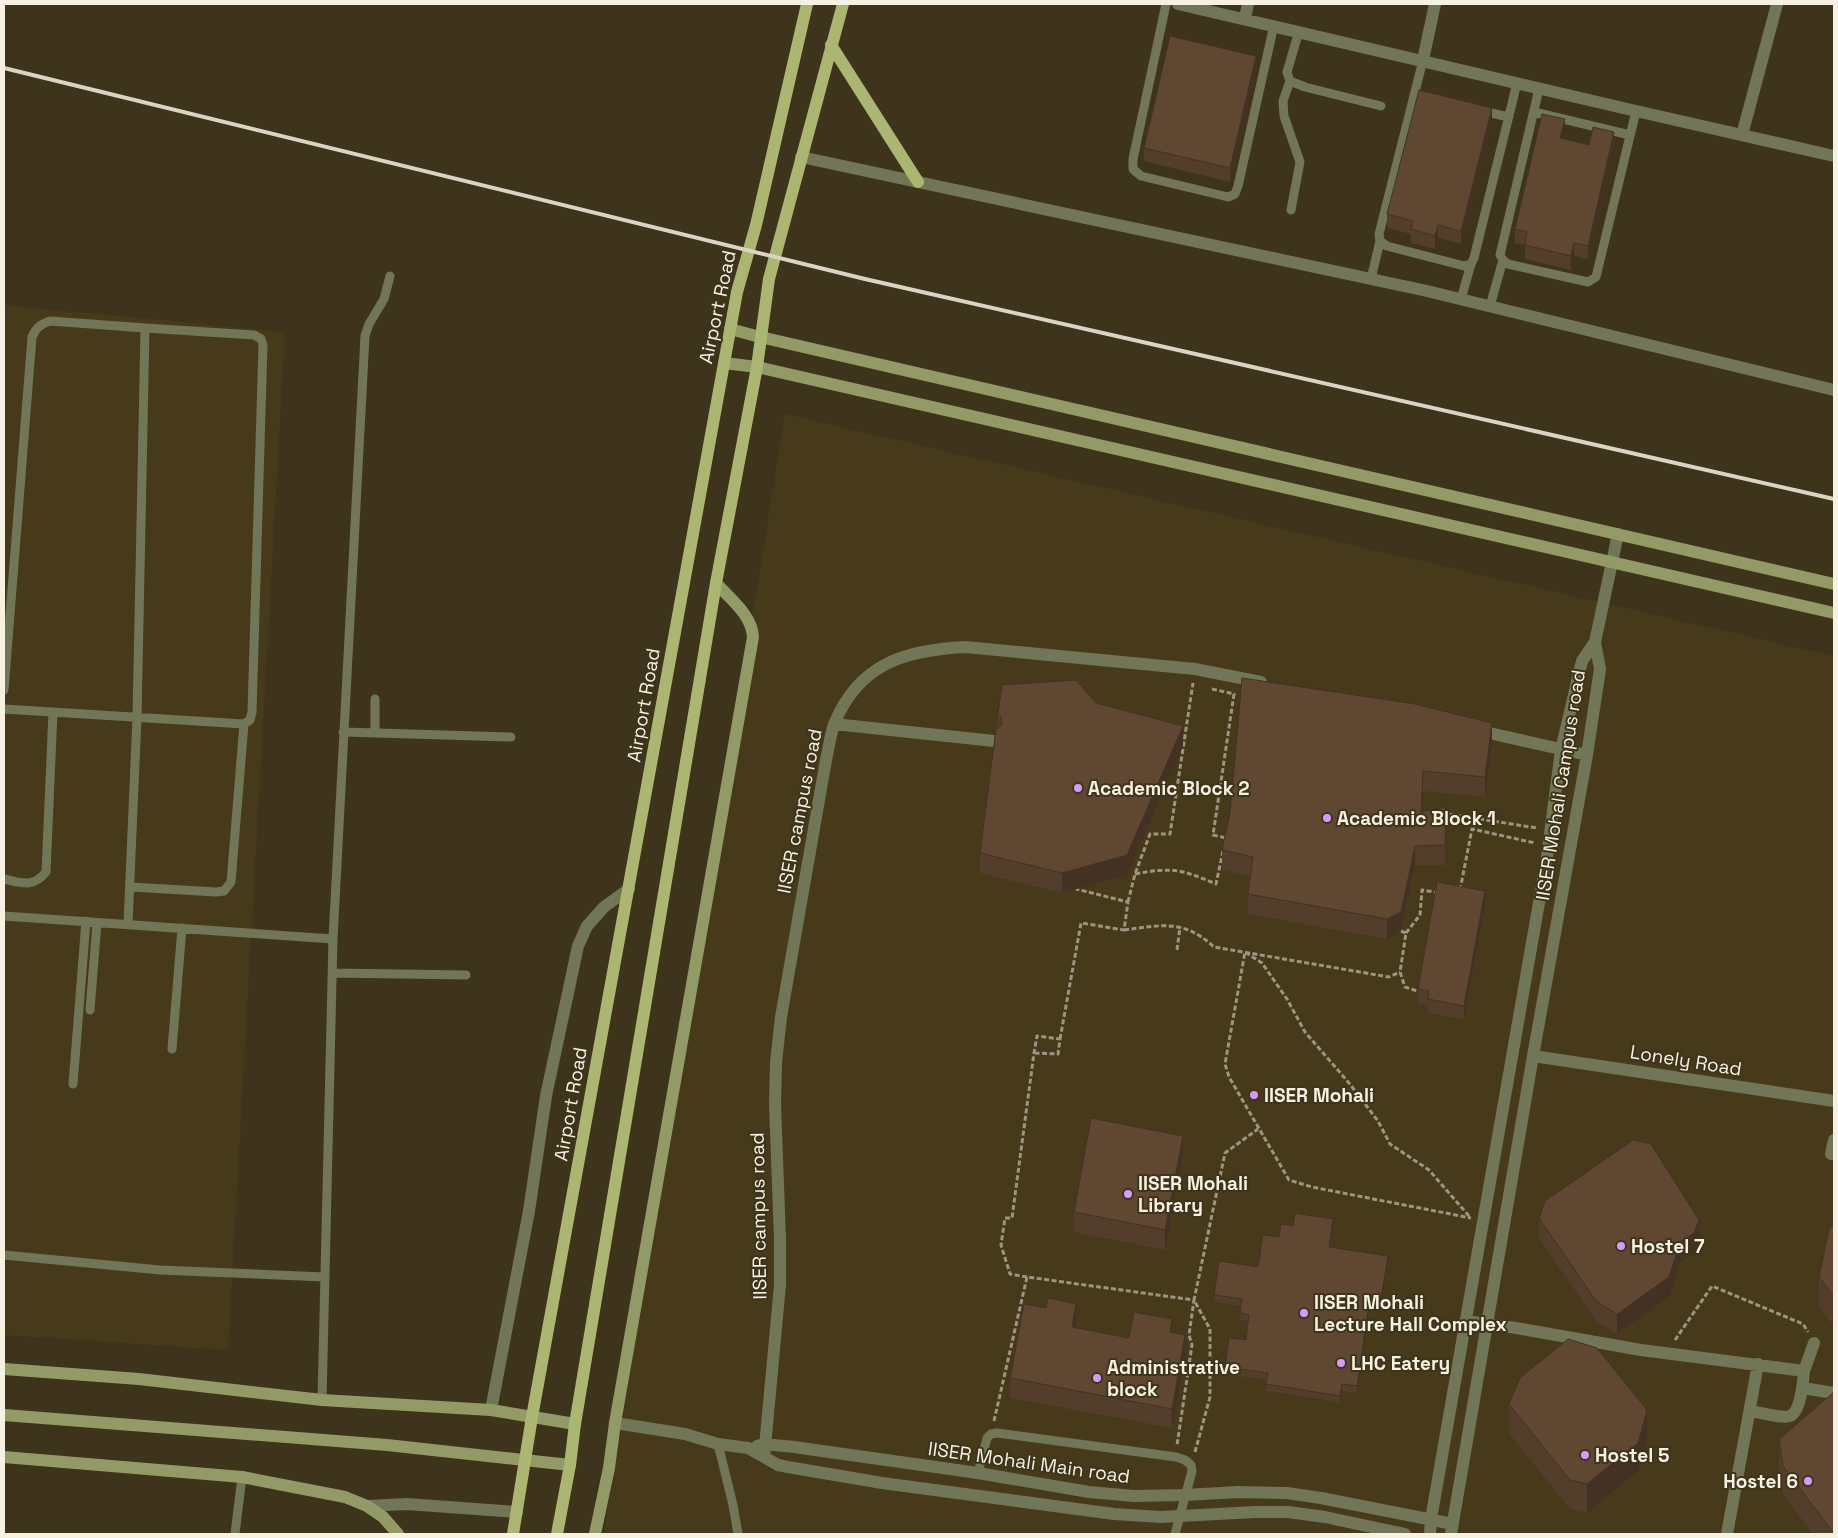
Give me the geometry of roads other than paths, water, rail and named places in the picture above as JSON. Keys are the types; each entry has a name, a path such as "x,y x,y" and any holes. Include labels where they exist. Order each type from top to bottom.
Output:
{"main road":[{"name":"Airport Road","path":"513,1534 532,1417 737,292 756,225 807,4"},
{"path":"556,1534 570,1465 716,583 757,367 769,280 843,4"},
{"path":"832,45 918,182"}],"street":[{"path":"1178,4 1834,156"},
{"path":"1245,18 1248,4"},
{"path":"1423,60 1435,4"},
{"path":"1742,134 1777,4"},
{"path":"801,157 1461,299 1834,390"},
{"path":"730,329 1834,584"},
{"path":"724,363 757,367 1834,613"},
{"path":"1595,642 1618,534"},
{"path":"595,1534 609,1468 615,1423 753,637 753,628 749,620 716,583"},
{"name":"IISER Mohali Campus road","path":"1430,1534 1431,1519 1547,857 1561,750 1582,661 1595,642"},
{"name":"IISER Mohali Campus road","path":"1452,1529 1486,1324 1587,755 1600,669 1595,642"},
{"name":"IISER campus road","path":"764,1457 780,1285 775,1104 776,1062 781,1017 812,836 834,724 848,699 870,674 901,657 935,649 965,647 1195,669 1275,685"},
{"path":"834,724 994,741"},
{"path":"1466,728 1587,755"},
{"path":"491,1410 529,1211 546,1096 578,946 587,926 604,907 629,889"},
{"name":"Lonely Road","path":"1533,1056 1834,1101"},
{"path":"1831,1154 1834,1140"},
{"path":"1466,1321 1666,1353 1804,1371"},
{"path":"1750,1410 1784,1417 1790,1416 1795,1412 1803,1388 1804,1371 1814,1343"},
{"path":"1727,1534 1758,1364"},
{"path":"4,1369 139,1379 322,1400 491,1410 576,1424"},
{"path":"1803,1388 1834,1394"},
{"path":"4,1415 387,1445 570,1465"},
{"path":"615,1423 685,1434 718,1444 748,1448 778,1465 882,1483 1141,1517 1288,1512 1325,1516 1405,1534"},
{"name":"IISER Mohali Main road","path":"748,1448 764,1444 804,1448 978,1473 1088,1492 1134,1496 1238,1492 1287,1493 1431,1519 1452,1529"},
{"path":"4,1458 242,1477 345,1497 367,1506 383,1517 398,1534"},
{"path":"367,1506 407,1504 517,1512"}],"lane":[{"path":"1166,4 1133,159 1133,169 1141,176 1228,196 1234,194 1238,186 1274,25"},
{"path":"1291,210 1300,162 1284,116 1283,101 1290,81 1286,72 1299,31"},
{"path":"1159,36 1169,39"},
{"path":"1256,59 1265,61"},
{"path":"1371,279 1380,241 1379,234 1419,95 1423,60"},
{"path":"1290,81 1305,87 1380,106"},
{"path":"1461,299 1474,258 1517,83"},
{"path":"1539,88 1500,254 1508,264 1588,282 1596,277 1636,111"},
{"path":"1471,108 1509,117"},
{"path":"1534,112 1630,135"},
{"path":"1380,241 1387,246 1444,261 1464,266 1471,264"},
{"path":"1490,306 1503,260"},
{"path":"322,1400 333,939 365,336 369,324 384,299 390,276"},
{"path":"4,690 31,346 35,330 42,324 50,321 254,335 261,339 263,345 252,712 250,720 244,724 4,709"},
{"path":"128,924 137,718 146,328"},
{"path":"375,699 375,732"},
{"path":"4,879 30,884 39,881 46,872 53,712"},
{"path":"131,887 216,892 224,891 231,882 244,724"},
{"path":"343,732 511,737"},
{"path":"4,916 333,939"},
{"path":"73,1084 86,921"},
{"path":"90,1010 97,923"},
{"path":"172,1049 182,928"},
{"path":"332,973 466,975"},
{"path":"4,1255 160,1270 325,1277"},
{"path":"978,1473 988,1438 991,1434 997,1433 1176,1457 1185,1460 1191,1465 1192,1471 1175,1534"},
{"path":"718,1444 733,1504 738,1534"},
{"path":"235,1534 242,1477"}],"railway":[{"path":"4,68 865,279 1834,499"}],"place":[{"name":"Academic Block 2","path":"1078,788"},
{"name":"Academic Block 1","path":"1327,818"},
{"name":"IISER Mohali","path":"1254,1095"},
{"name":"IISER Mohali Library","path":"1128,1194"},
{"name":"Hostel 7","path":"1621,1246"},
{"name":"IISER Mohali Lecture Hall Complex","path":"1304,1313"},
{"name":"LHC Eatery","path":"1341,1363"},
{"name":"Administrative block","path":"1097,1378"},
{"name":"Hostel 5","path":"1585,1455"},
{"name":"Hostel 6","path":"1808,1481"}]}
